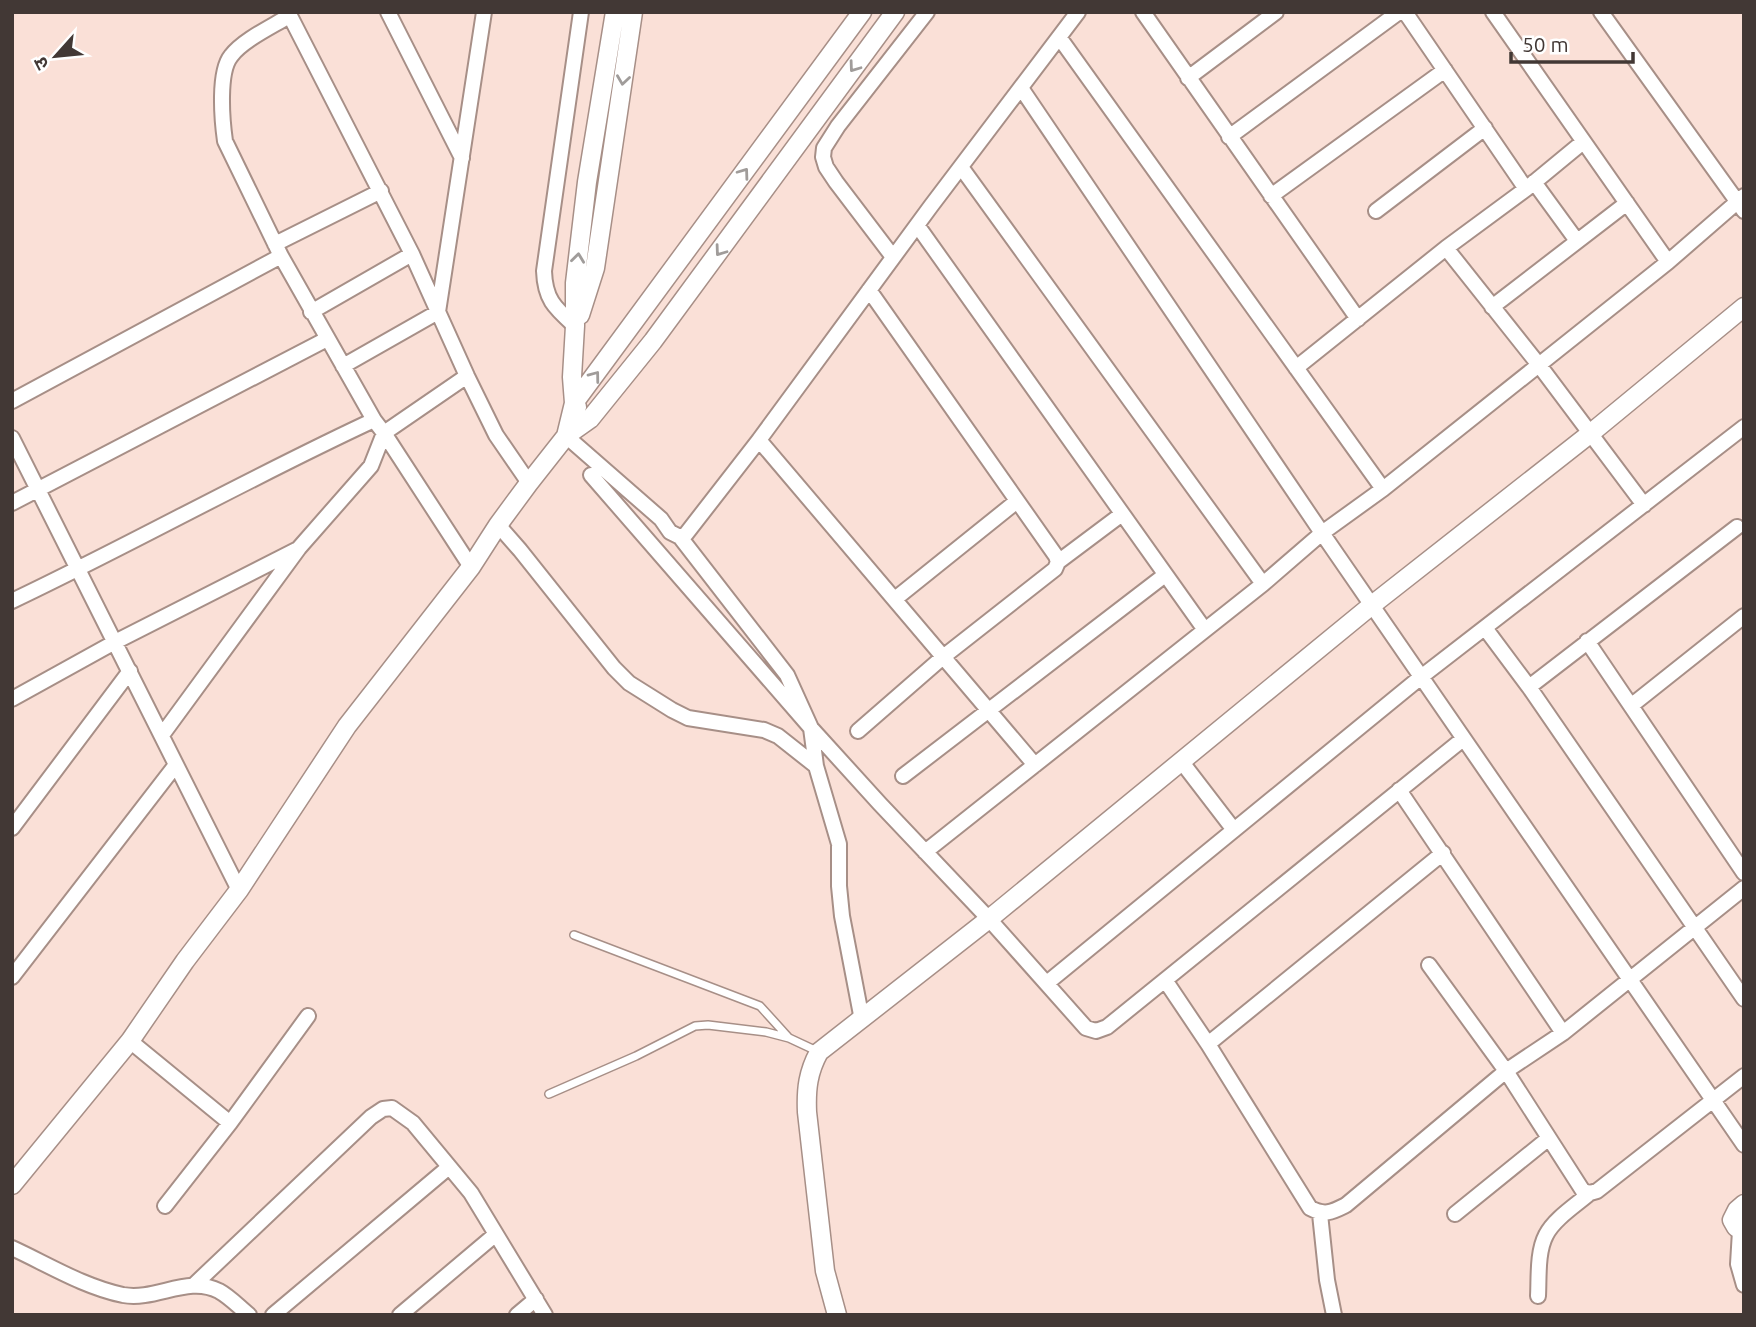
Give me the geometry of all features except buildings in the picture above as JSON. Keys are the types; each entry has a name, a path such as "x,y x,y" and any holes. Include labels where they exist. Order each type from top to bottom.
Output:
{"street":[{"path":"388,12 462,158"},
{"path":"438,312 484,12"},
{"path":"575,326 554,307 545,286 544,271 582,12"},
{"path":"566,436 574,403 572,377 575,283 587,182 615,12"},
{"path":"575,326 595,268 633,12"},
{"path":"574,403 862,12"},
{"path":"12,1185 130,1041 185,961 239,890 347,726 471,567 529,483 566,436 590,419 653,341 895,12"},
{"path":"823,158 824,148 838,126 927,12"},
{"path":"680,537 691,530 1078,12"},
{"path":"1188,78 1276,12"},
{"path":"1229,137 1399,12"},
{"path":"1405,12 1485,128 1577,242"},
{"path":"1493,12 1668,262"},
{"path":"925,852 1263,584 1322,533 1383,489 1741,203 1601,12"},
{"path":"471,567 374,420 311,312 225,141 224,69 236,50 289,14 412,254 496,435 529,483"},
{"path":"1149,15 1188,78 1358,319"},
{"path":"1059,37 1383,489"},
{"path":"1271,196 1445,70"},
{"path":"1021,89 1322,533 1744,1144"},
{"path":"1376,211 1485,128"},
{"path":"799,142 823,158 836,182 893,257"},
{"path":"1296,368 1583,142"},
{"path":"961,167 1263,584"},
{"path":"12,401 381,191"},
{"path":"1492,307 1627,204"},
{"path":"917,225 1205,630"},
{"path":"1446,248 1539,365 1643,505"},
{"path":"311,312 412,254"},
{"path":"869,290 1058,562"},
{"path":"837,1315 825,1270 807,1112 809,1069 818,1052 989,919 1372,605 1591,433 1744,307"},
{"path":"343,366 438,312"},
{"path":"12,503 327,339"},
{"path":"163,736 299,548 371,466 384,433 467,376"},
{"path":"574,403 590,419"},
{"path":"12,601 290,459 374,420"},
{"path":"1047,983 1421,677 1744,427"},
{"path":"566,436 661,519 670,532 680,537 787,675 811,728 816,766 839,844 842,916 862,1020"},
{"path":"12,438 239,890"},
{"path":"759,440 1035,765"},
{"path":"591,475 811,728 989,919 1086,1028 1096,1031 1107,1027 1463,738"},
{"path":"895,599 1017,501"},
{"path":"858,731 943,657 1055,569 1058,562 1122,514"},
{"path":"498,525 629,683 688,718 764,730 778,736 816,766"},
{"path":"1529,687 1737,527"},
{"path":"12,699 115,642 299,548"},
{"path":"903,776 1165,575"},
{"path":"1632,705 1744,615"},
{"path":"1485,628 1529,687 1694,928 1739,980 1744,999"},
{"path":"1587,641 1744,873"},
{"path":"12,828 130,671"},
{"path":"1181,761 1234,830"},
{"path":"12,977 175,766"},
{"path":"1399,790 1563,1032"},
{"path":"1208,1044 1443,853"},
{"path":"1165,980 1310,1208 1320,1214 1331,1213 1346,1205 1506,1071 1563,1032 1744,888"},
{"path":"1429,965 1506,1071 1583,1191 1590,1193"},
{"path":"165,1206 308,1016"},
{"path":"130,1041 230,1123"},
{"path":"1538,1296 1541,1253 1546,1235 1558,1221 1590,1193 1597,1191 1744,1076"},
{"path":"12,1248 80,1280 122,1295 149,1295 195,1284 371,1117 383,1109 392,1108 413,1123 471,1194 545,1315"},
{"path":"1455,1214 1549,1138"},
{"path":"273,1315 449,1167"},
{"path":"1744,1204 1732,1220 1742,1231 1738,1264 1744,1285"},
{"path":"1320,1214 1327,1280 1334,1315"},
{"path":"400,1315 496,1234"},
{"path":"195,1284 220,1292 249,1315"},
{"path":"517,1315 536,1299"}],"lane":[{"path":"574,935 760,1006 789,1038"},
{"path":"549,1094 636,1056 695,1026 766,1032 789,1038 818,1052"}]}
